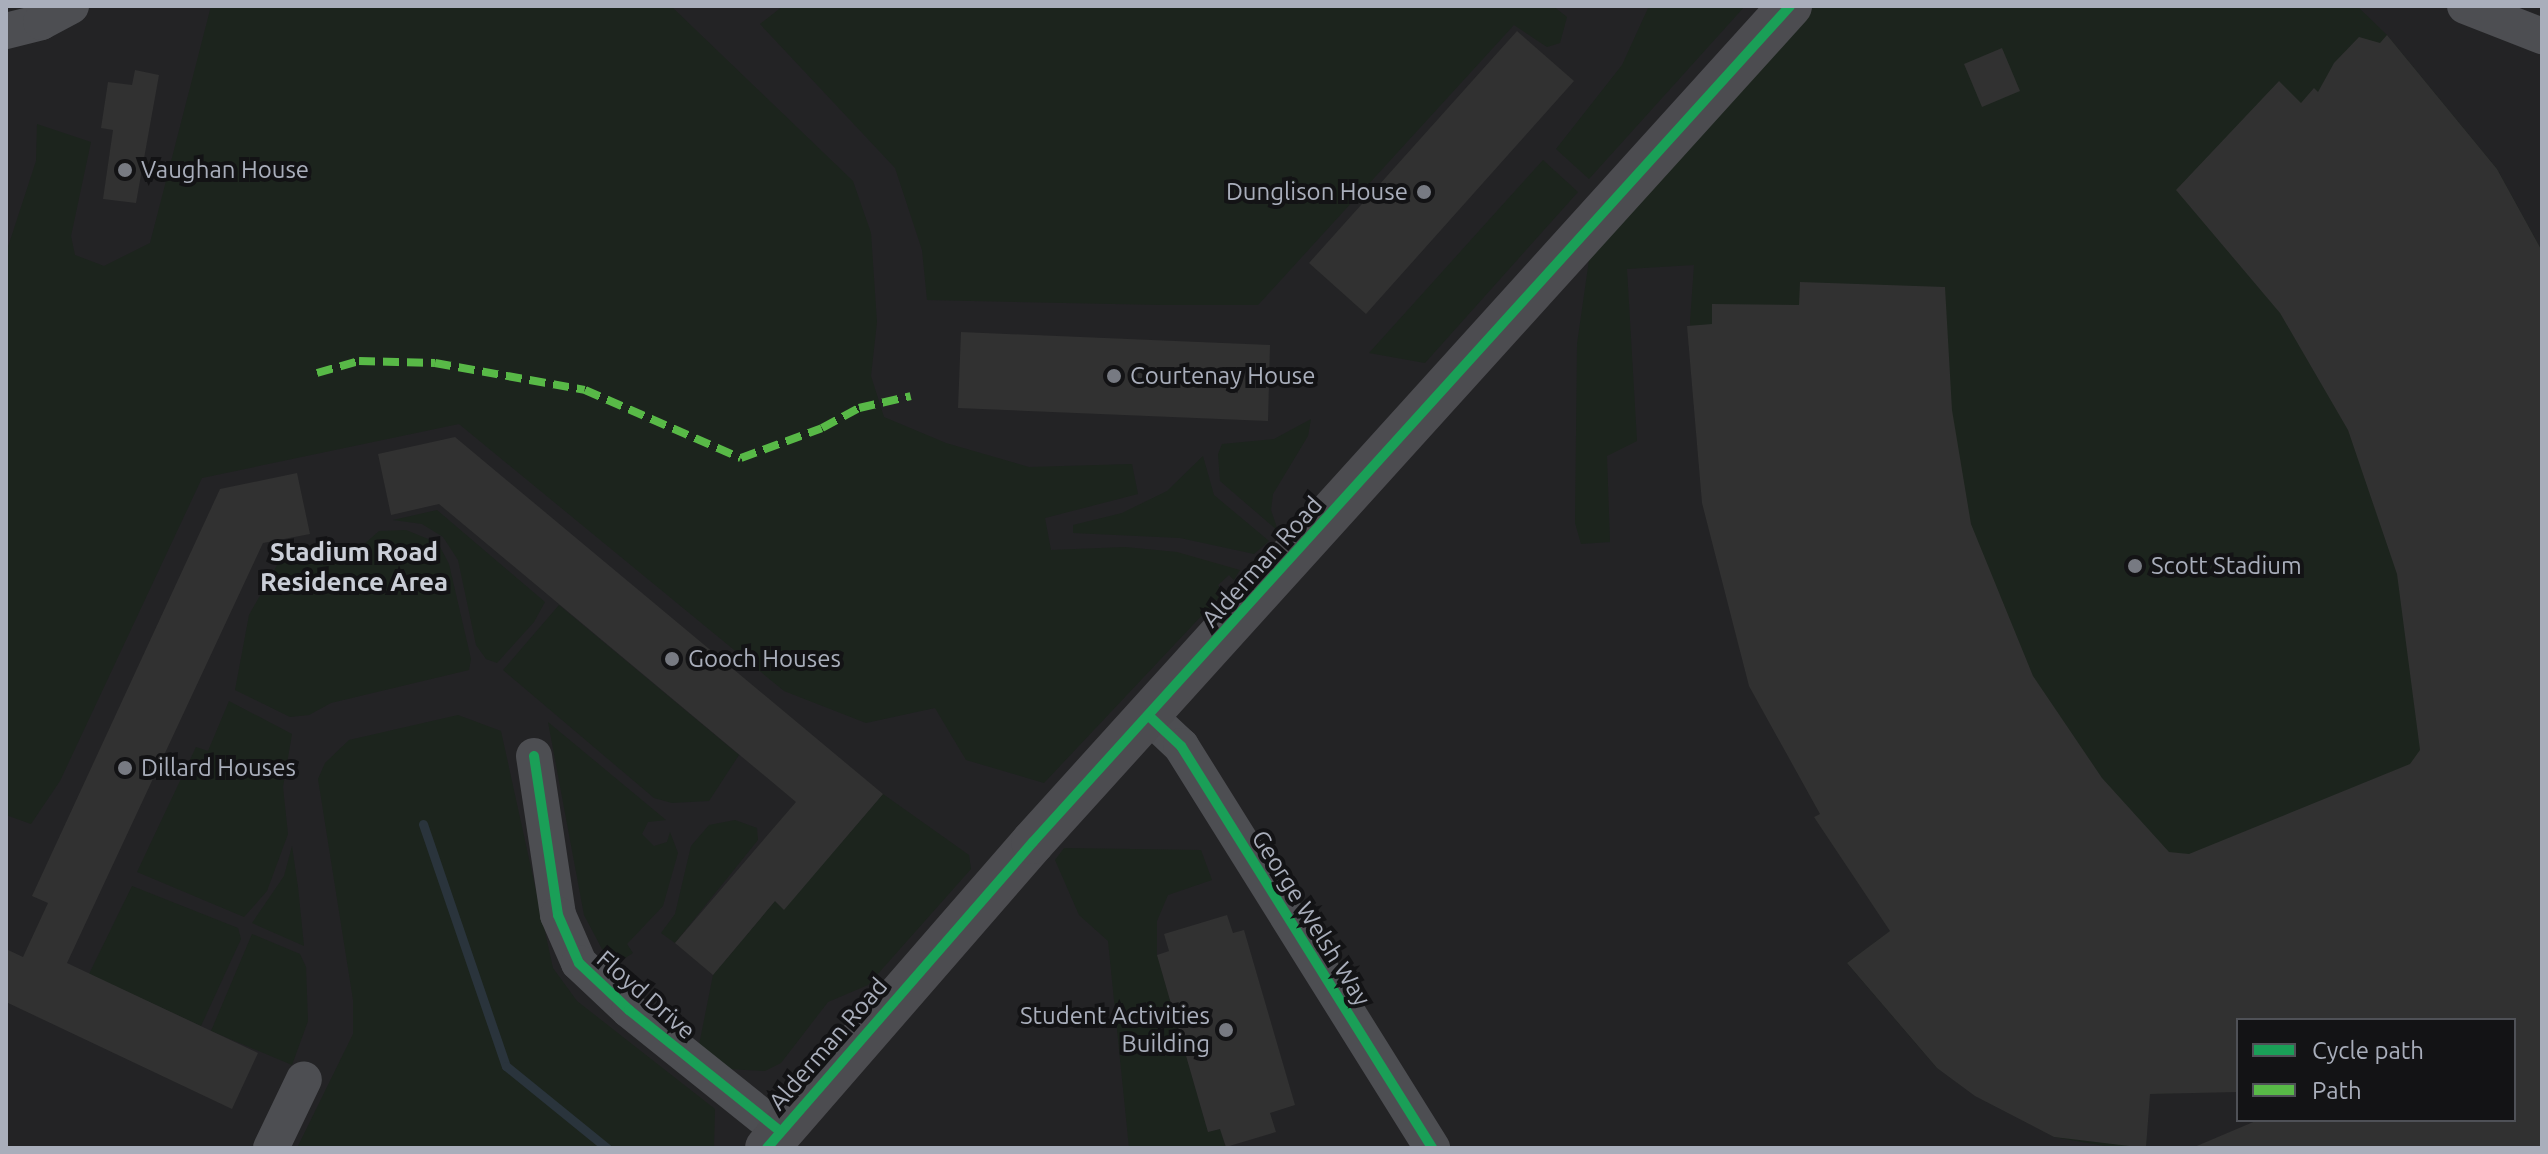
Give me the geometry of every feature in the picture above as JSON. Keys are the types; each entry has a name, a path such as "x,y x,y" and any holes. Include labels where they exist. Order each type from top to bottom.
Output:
{"main road":[{"name":"Alderman Road","path":"773,1139 1149,716 1790,6"}],"street":[{"path":"6,31 41,22 71,6"},
{"path":"2465,6 2542,36"},
{"name":"George Welsh Way","path":"1149,716 1181,746 1432,1148"},
{"name":"Floyd Drive","path":"534,756 558,915 579,963 773,1139"},
{"path":"271,1148 304,1079"}],"shaded area":[{"path":"6,6 2542,6 2542,1148 6,1148"},
{"path":"211,6 671,6 853,181 871,233 877,322 871,376 884,417 946,443 1029,467 1132,464 1138,494 1045,518 1051,550 1125,547 1177,552 1240,570 1234,580 1229,575 1218,585 1223,593 1044,783 966,760 935,708 866,723 784,691 459,424 202,478 60,781 31,824 6,815 6,253 36,161 37,124 91,142 71,236 75,255 104,266 150,243"},
{"path":"783,6 1553,6 1567,17 1560,43 1547,47 1514,25 1258,305 1162,305 927,300 922,250 895,168 760,24"},
{"path":"1649,6 1745,6 1589,179 1556,149 1622,65"},
{"name":"Scott Stadium","path":"1811,6 2357,6 2387,35 2497,169 2542,251 2542,963 2236,1018 2209,1092 2149,1094 2146,1148 2116,1148 2054,1137 1937,1068 1847,963 1896,927 1709,495 1690,322 1694,265 1627,269 1637,441 1607,456 1610,542 1581,544 1575,523 1577,344 1590,253"},
{"path":"1543,160 1578,192 1425,363 1369,353"},
{"path":"1311,419 1308,436 1273,494 1271,510 1278,531 1220,481 1218,454 1222,444 1274,439"},
{"path":"1203,456 1214,495 1269,541 1254,554 1180,538 1073,533 1073,525 1122,513 1167,491"},
{"path":"437,510 545,602 534,622 497,663 486,659 476,645 458,560 443,537 422,524 393,520"},
{"path":"406,530 438,543 449,564 471,659 469,670 331,703 309,715 290,717 235,690 249,615 280,560 330,543 361,547 379,531"},
{"path":"559,605 739,755 709,801 672,803 654,798 503,670"},
{"path":"229,701 292,734 283,787 288,834 267,891 244,917 137,872 196,747 208,751"},
{"path":"458,715 501,731 553,968 577,1001 715,1109 714,1148 297,1148 353,1034 353,1000 318,779 325,763 349,740"},
{"path":"548,722 666,820 648,822 642,834 654,846 667,842 670,832 678,853 663,906 627,944 633,953 619,962 602,949 584,915"},
{"path":"883,794 969,855 971,869 868,985 828,1002 781,1063 765,1071 727,1069 698,1050 713,975 775,901 784,909"},
{"path":"735,820 757,828 758,840 675,943 661,933 675,914 691,846 709,825"},
{"path":"292,846 304,946 252,923 284,876"},
{"path":"1064,848 1201,850 1212,880 1168,895 1157,921 1157,955 1208,1132 1220,1129 1226,1148 1129,1148 1108,941 1079,915 1055,860"},
{"path":"132,886 238,928 241,939 201,1026 89,974"},
{"path":"252,934 300,954 306,967 308,1021 292,1065 211,1031"}],"building":[{"name":"Dunglison House","path":"1517,31 1574,81 1366,314 1309,263"},
{"path":"2387,35 2497,169 2542,251 2542,1148 2192,1148 2253,1122 2516,1122 2516,1018 2236,1018 2236,1092 2150,1094 2146,1148 2054,1137 1975,1096 1937,1068 1847,963 1890,931 1814,817 1820,814 1749,686 1702,503 1687,326 1712,324 1712,304 1799,305 1800,282 1945,287 1952,410 1971,524 2033,676 2102,778 2169,852 2189,854 2410,764 2420,750 2397,574 2348,430 2280,313 2176,190 2279,81 2301,103 2314,88 2318,92 2334,63 2359,37 2380,43"},
{"path":"2002,48 2020,91 1982,107 1964,64"},
{"name":"Vaughan House","path":"135,70 159,75 136,203 103,199 113,130 101,128 108,82 132,85"},
{"name":"Courtenay House","path":"961,332 1270,345 1268,421 958,408"},
{"name":"Gooch Houses","path":"455,437 883,794 784,910 775,901 713,975 675,943 796,802 439,504 391,515 378,454"},
{"name":"Dillard Houses","path":"297,473 310,534 263,543 67,963 258,1053 232,1109 6,1002 6,949 23,957 48,903 32,896 220,489"},
{"name":"Student Activities Building","path":"1227,915 1233,933 1244,930 1295,1105 1270,1113 1276,1132 1226,1147 1220,1129 1208,1132 1157,955 1169,951 1164,934"}],"waterway":[{"path":"423,824 506,1066 607,1148"}],"marked path":[{"path":"317,373 359,361 435,363 585,390 741,458 822,428 859,408 911,396"}],"cycle path":[{"path":"767,1148 1033,842 1790,6"},
{"path":"1149,716 1181,746 1432,1148"},
{"path":"534,756 558,915 579,963 629,1010 779,1130"}],"place":[{"name":"Vaughan House","path":"125,170"},
{"name":"Dunglison House","path":"1424,192"},
{"name":"Courtenay House","path":"1114,376"},
{"name":"Scott Stadium","path":"2135,566"},
{"name":"Gooch Houses","path":"672,659"},
{"name":"Dillard Houses","path":"125,768"},
{"name":"Student Activities Building","path":"1226,1030"}],"district":[{"name":"Stadium Road Residence Area","path":"354,567"}]}
